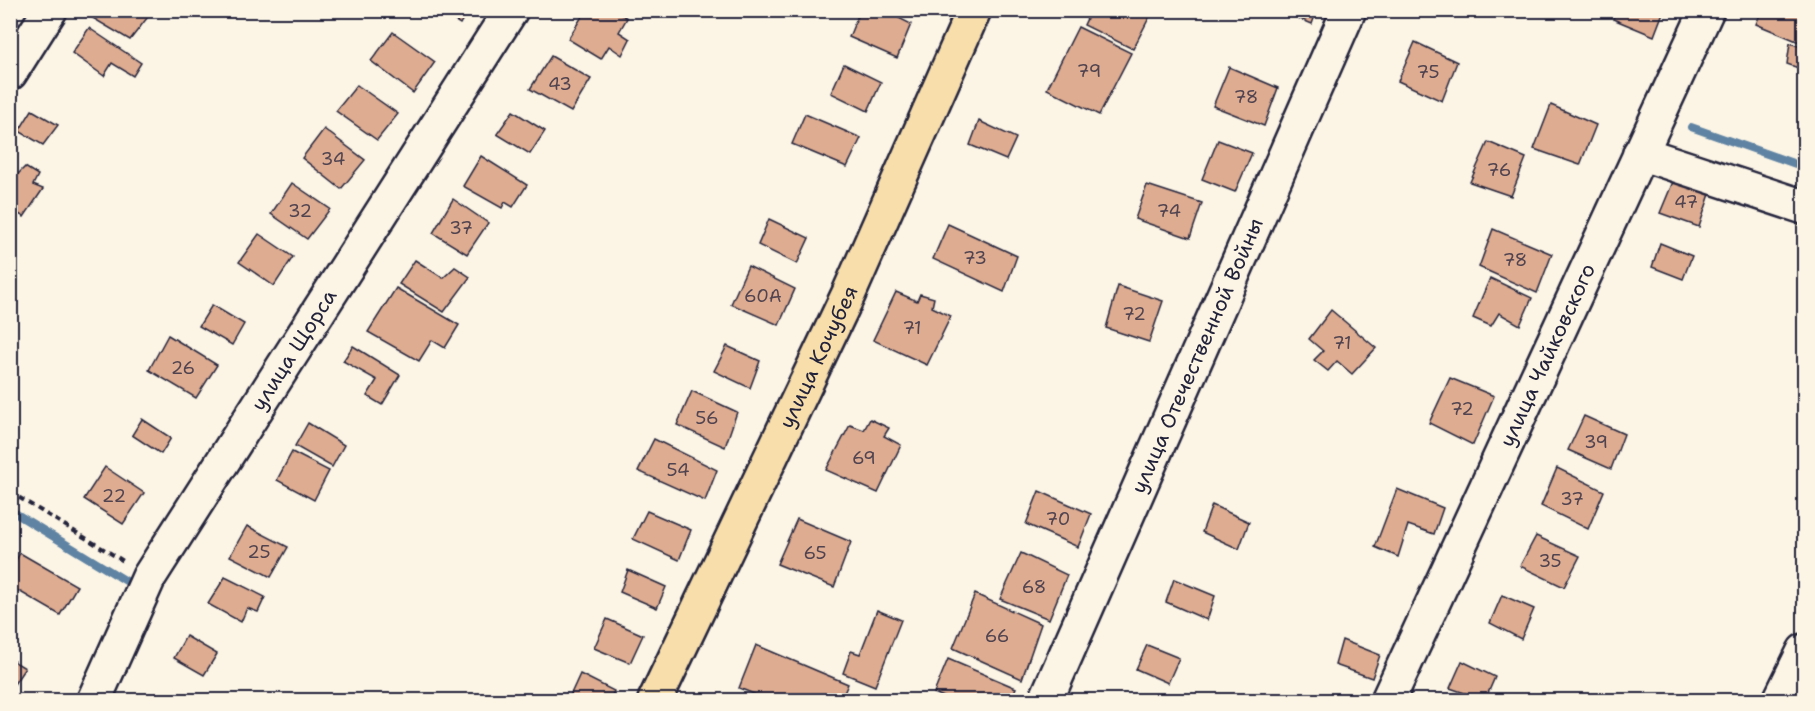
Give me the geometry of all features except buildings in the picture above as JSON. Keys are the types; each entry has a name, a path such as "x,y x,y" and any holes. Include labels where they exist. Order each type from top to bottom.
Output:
{"main road":[{"name":"улица Кочубея","path":"655,700 849,293 974,10"}],"street":[{"path":"10,73 50,10"},
{"name":"улица Щорса","path":"94,700 149,577 511,10"},
{"name":"улица Отечественной Войны","path":"1046,700 1349,10"},
{"name":"улица Чайковского","path":"1388,700 1707,10"},
{"path":"1640,153 1804,207"},
{"path":"1780,700 1804,651"}],"path":[{"path":"10,492 149,577"}],"waterway":[{"path":"1691,127 1804,167"},
{"path":"10,510 131,584 128,590"}]}
